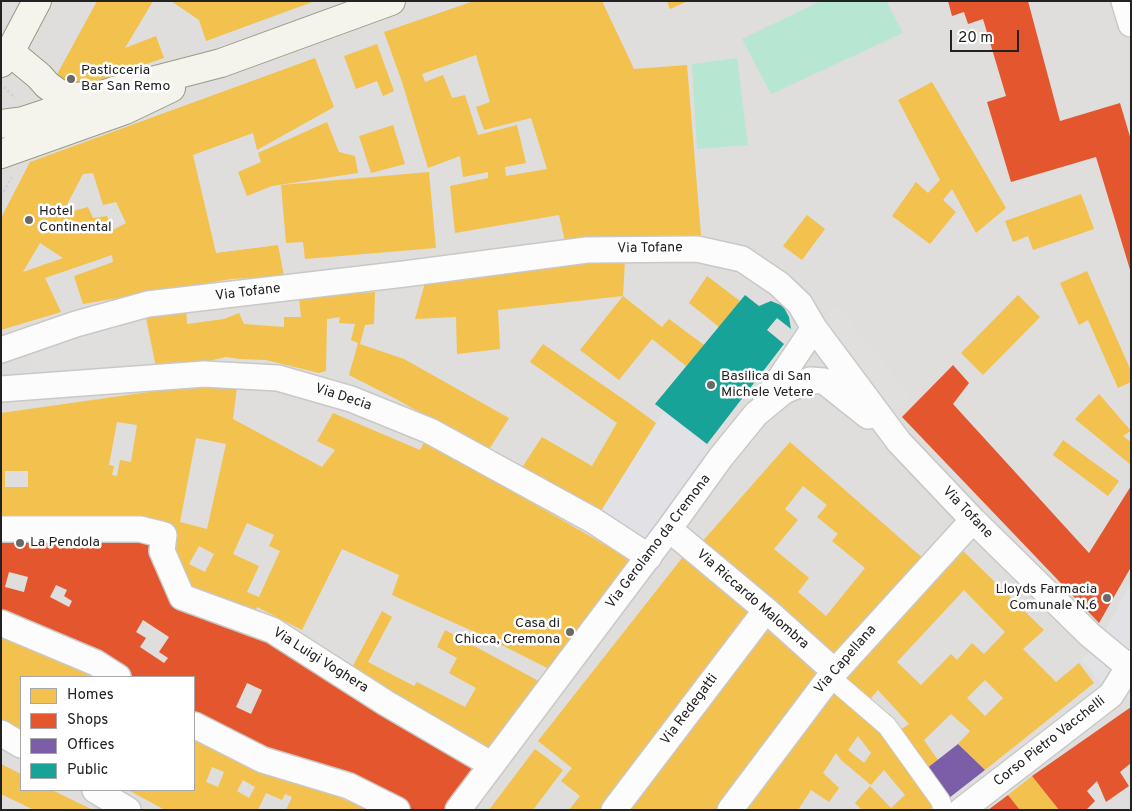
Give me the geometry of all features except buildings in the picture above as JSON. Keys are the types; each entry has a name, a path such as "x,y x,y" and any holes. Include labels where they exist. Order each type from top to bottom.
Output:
{"main road":[{"path":"1,85 5,57 37,1"},
{"path":"1,124 23,121 96,96 221,63 391,1"},
{"path":"5,57 39,76 47,86 58,93 73,97 96,96"},
{"path":"1,154 125,110 221,63"}],"street":[{"path":"1124,1 1131,24"},
{"name":"Via Tofane","path":"1,350 76,324 148,304 587,250 697,249 742,260 780,284 800,304 814,328 899,442 973,520 1103,647 1130,667"},
{"path":"756,414 814,328"},
{"name":"Via Decia","path":"1,389 204,374 278,378 351,399 430,431 594,521 649,556"},
{"name":"Via Gerolamo da Cremona","path":"458,810 721,457 756,414 784,391 810,380 824,381 899,442"},
{"name":"Via Capellana","path":"730,810 832,674 973,520"},
{"name":"Via Luigi Voghera","path":"1,529 140,529 164,536 162,552 182,597 272,630 386,703 492,765"},
{"name":"Via Riccardo Malombra","path":"669,529 766,610 888,726 940,800 944,810"},
{"name":"Via Redegatti","path":"614,810 766,610"},
{"path":"1,623 96,663 116,676"},
{"name":"Corso Pietro Vacchelli","path":"962,810 1111,695 1130,667"},
{"path":"195,726 263,760 349,786 397,810"},
{"path":"1,733 20,744"},
{"path":"97,791 128,810"}],"shaded area":[{"path":"1,1 1131,1 1131,810 1,810"},
{"path":"837,304 912,397 889,417 812,323"},
{"path":"145,313 153,368 35,381 28,346"},
{"path":"664,411 721,457 649,557 594,521"},
{"path":"1131,583 1131,700 1106,689 1081,660 1098,643"}],"green space":[{"path":"821,1 886,1 903,33 771,94 742,39"},
{"path":"737,58 748,145 697,149 692,64"}],"place":[{"name":"Pasticceria Bar San Remo","path":"71,79"},
{"name":"Hotel Continental","path":"29,220"},
{"name":"Basilica di San Michele Vetere","path":"711,385"},
{"name":"La Pendola","path":"20,543"},
{"name":"Lloyds Farmacia Comunale N.6","path":"1107,598"},
{"name":"Casa di Chicca, Cremona","path":"570,632"}]}
